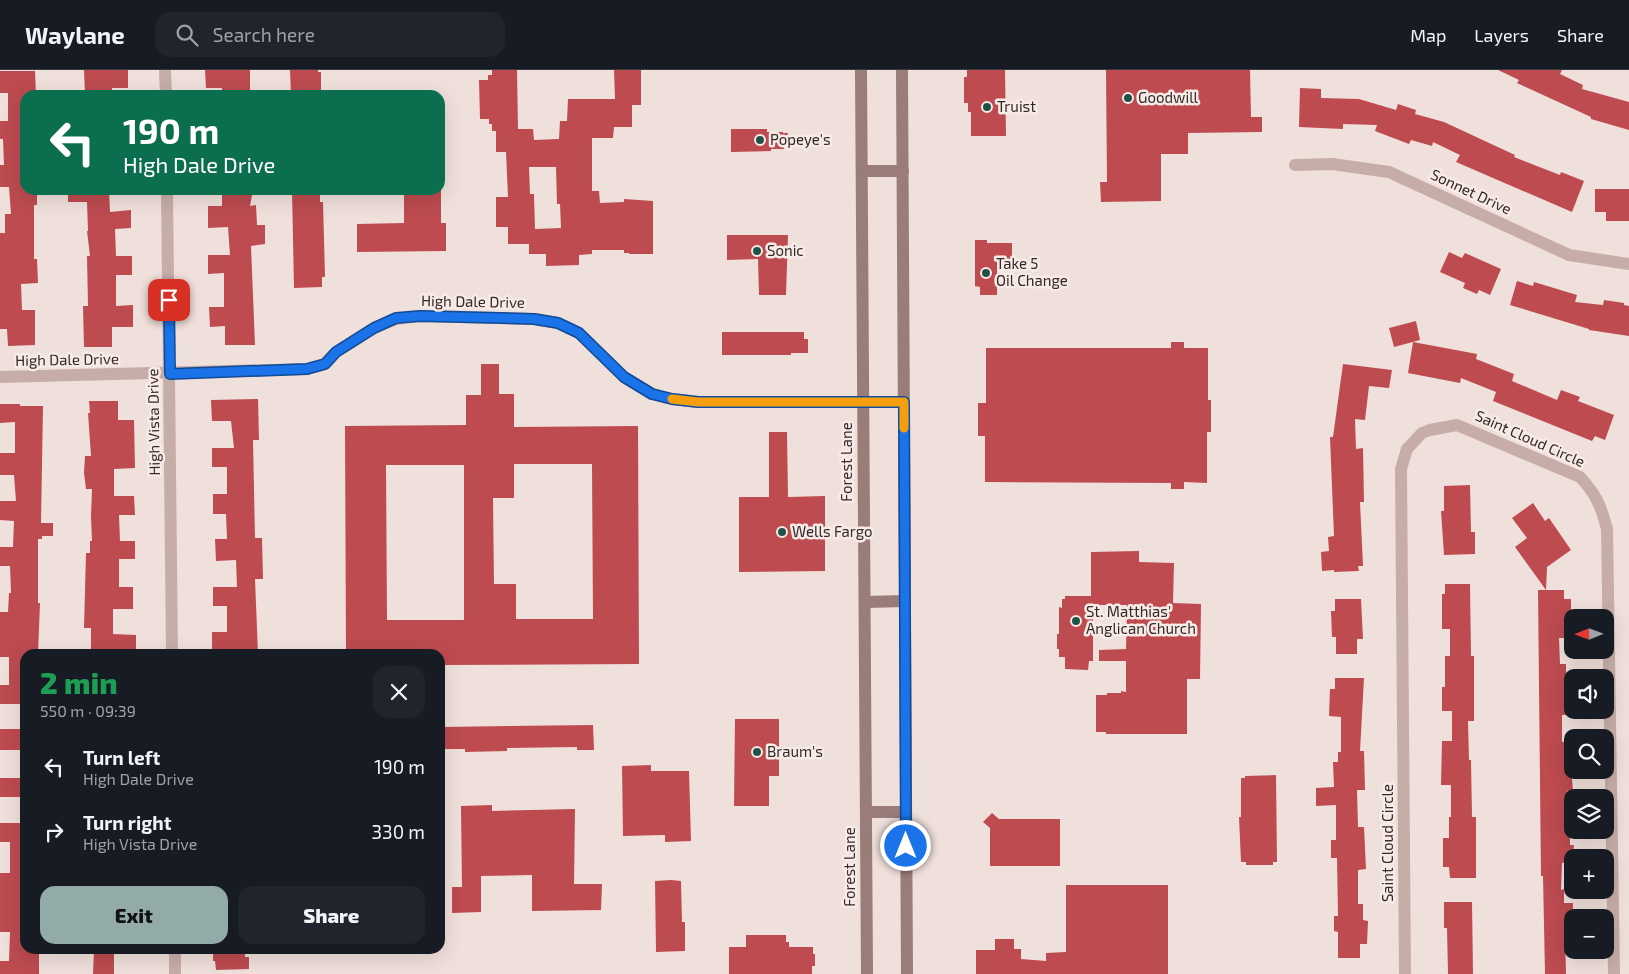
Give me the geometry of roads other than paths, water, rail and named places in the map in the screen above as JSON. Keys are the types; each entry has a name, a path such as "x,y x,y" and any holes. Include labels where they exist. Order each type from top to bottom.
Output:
{"main road":[{"name":"Forest Lane","path":"861,70 867,974"},
{"path":"902,70 907,974"},
{"path":"862,171 903,171"},
{"path":"865,602 905,601"},
{"path":"866,812 906,812"}],"street":[{"path":"165,70 166,90"},
{"name":"Sonnet Drive","path":"1296,165 1332,164 1389,172 1568,255 1629,264"},
{"name":"High Vista Drive","path":"167,195 172,649"},
{"name":"High Dale Drive","path":"0,377 307,369 325,364 336,352 374,328 396,318 420,316 534,319 558,323 579,333 624,377 652,394 672,399 698,402 904,402"},
{"name":"Saint Cloud Circle","path":"1405,974 1401,469 1407,449 1422,434 1430,430 1457,425 1580,477 1593,490 1602,508 1608,529 1614,974"},
{"path":"175,954 175,974"}],"place":[{"name":"Goodwill","path":"1128,98"},
{"name":"Truist","path":"987,107"},
{"name":"Popeye's","path":"760,140"},
{"name":"Sonic","path":"757,251"},
{"name":"Take 5 Oil Change","path":"986,273"},
{"name":"Wells Fargo","path":"782,532"},
{"name":"St. Matthias' Anglican Church","path":"1076,621"},
{"name":"Braum's","path":"757,752"}]}
